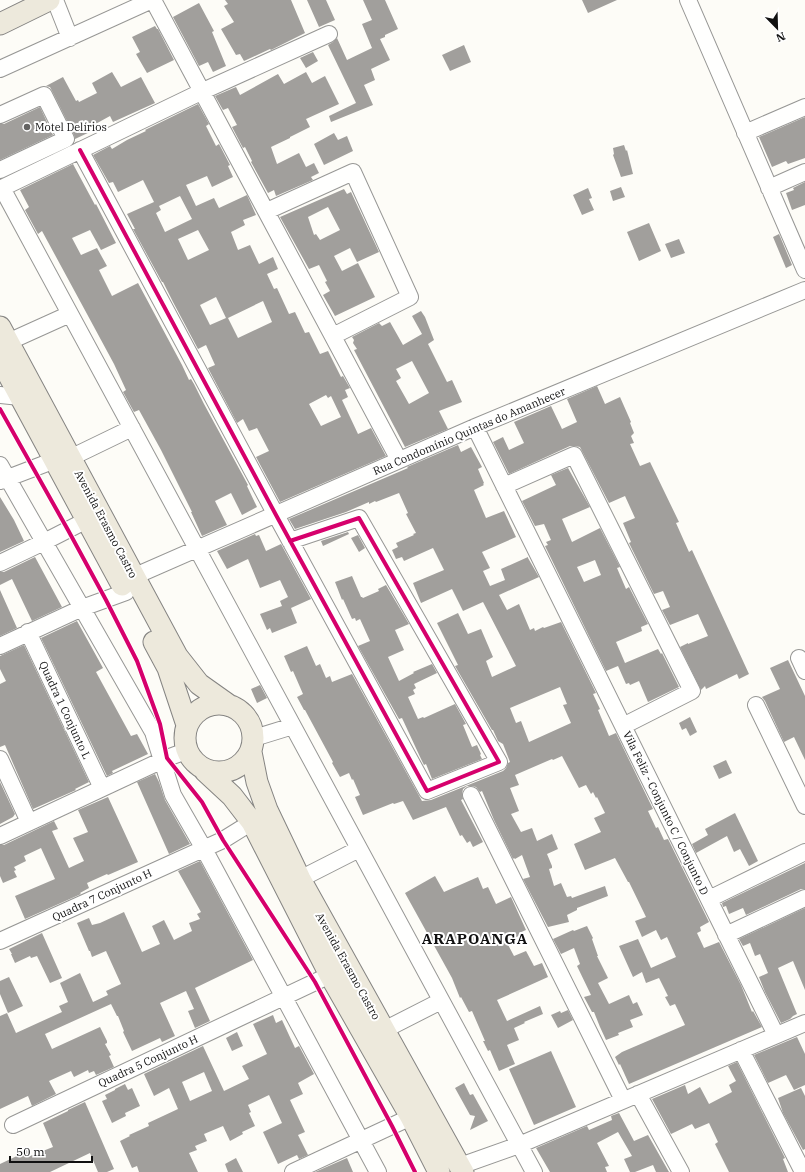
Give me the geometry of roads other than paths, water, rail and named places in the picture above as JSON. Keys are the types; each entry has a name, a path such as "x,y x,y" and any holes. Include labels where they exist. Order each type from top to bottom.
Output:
{"main road":[{"path":"4,21 49,0"},
{"name":"Avenida Erasmo Castro","path":"3,343 10,396 63,459 87,520 177,656 199,684 230,706"},
{"name":"Avenida Erasmo Castro","path":"3,343 130,584 168,668 187,725"},
{"path":"217,704 230,706 239,710 247,718 252,727 252,745 243,763 232,771 218,773 205,771 194,763 186,751 184,734 187,725 194,714 205,707 217,704"},
{"name":"Avenida Erasmo Castro","path":"252,745 257,782 267,810 300,879 461,1169"},
{"name":"Avenida Erasmo Castro","path":"205,771 232,796 252,822 330,975 411,1117 439,1172"}],"street":[{"path":"56,0 70,38"},
{"path":"0,69 153,0 399,460"},
{"path":"688,0 769,188 802,253 805,270"},
{"path":"329,34 203,91 1,188 534,1172"},
{"path":"0,116 44,95 66,139 0,170"},
{"path":"745,133 805,107"},
{"path":"80,150 290,541 426,791 499,762 359,518 290,541"},
{"path":"266,211 353,172 410,297 333,336"},
{"path":"769,188 805,172"},
{"name":"Rua Condomínio Quintas do Amanhecer","path":"0,646 82,608 197,549 475,427 805,290"},
{"path":"3,343 70,314"},
{"name":"Vila Feliz - Conjunto C / Conjunto D","path":"475,427 776,1035"},
{"path":"132,428 63,459 3,475 44,542 153,732 173,795 204,849 378,1172"},
{"path":"504,486 574,455 692,692 623,726"},
{"path":"0,563 87,520"},
{"name":"Quadra 1 Conjunto L","path":"28,632 102,788"},
{"path":"756,705 805,806"},
{"path":"252,745 293,726"},
{"path":"0,836 162,760 186,751"},
{"path":"0,759 29,822"},
{"path":"471,795 623,1100"},
{"name":"Quadra 7 Conjunto H","path":"0,941 204,849 223,840 252,822"},
{"path":"300,879 359,849"},
{"path":"709,899 805,852"},
{"path":"726,935 805,898"},
{"name":"Quadra 5 Conjunto H","path":"12,1125 330,975"},
{"path":"384,1030 442,1001"},
{"path":"461,1169 805,1023"},
{"path":"741,1050 803,1172"},
{"path":"638,1094 681,1172"},
{"path":"293,1172 411,1117"}],"place":[{"name":"Motel Delírios","path":"27,127"}],"district":[{"name":"ARAPOANGA","path":"475,939"}]}
